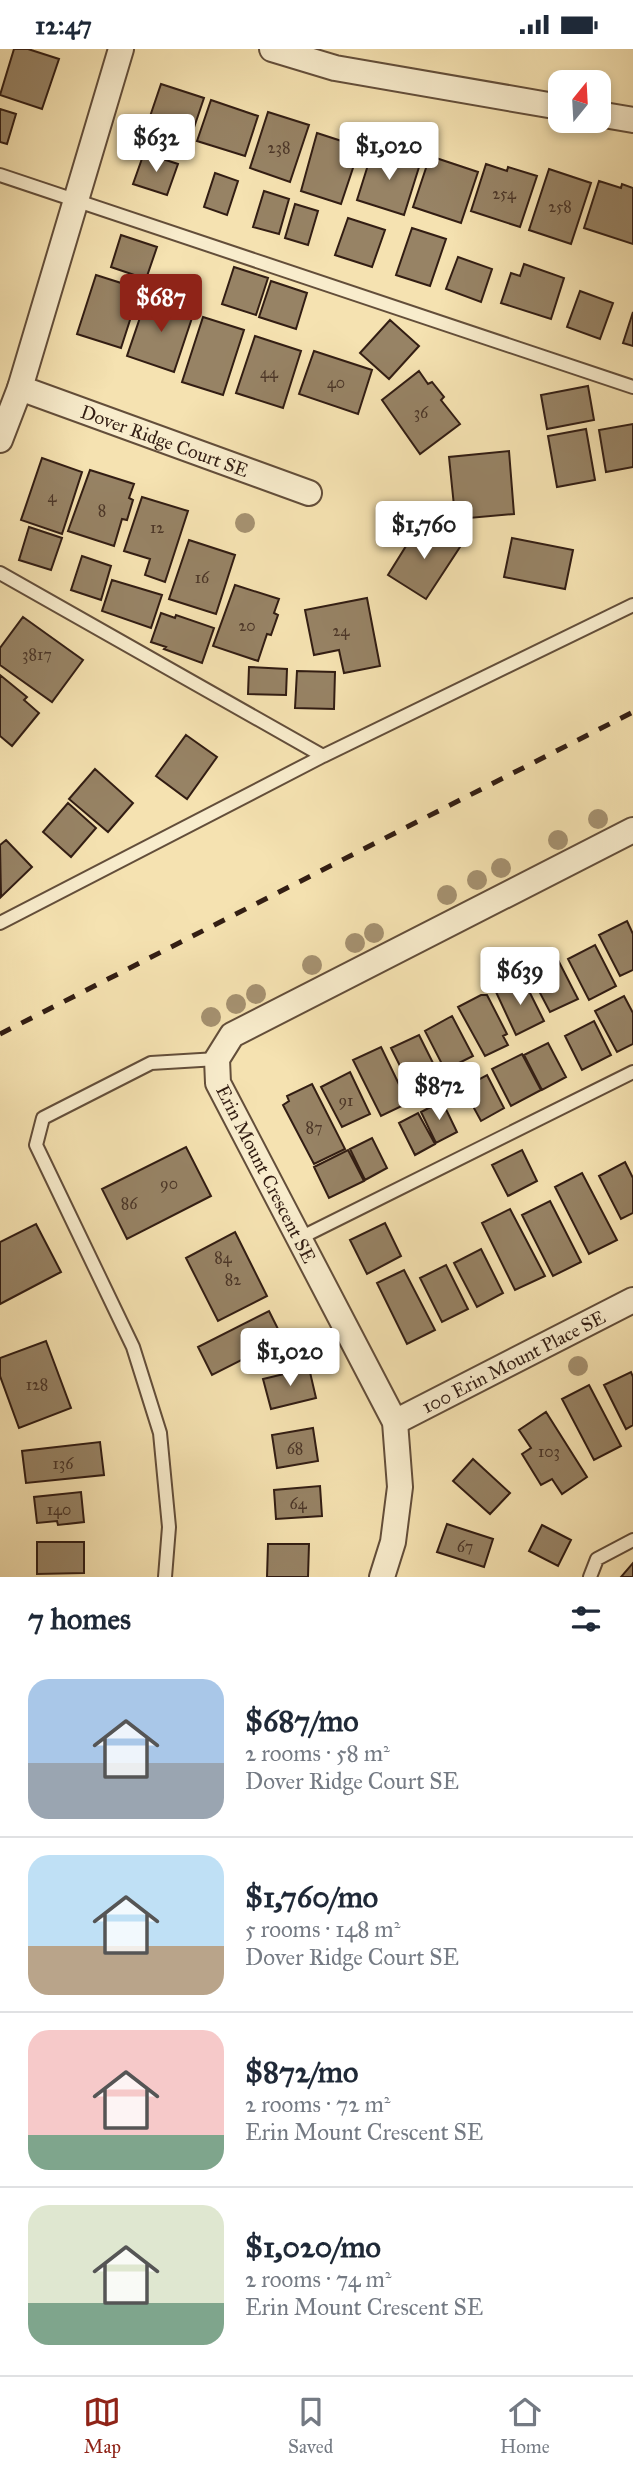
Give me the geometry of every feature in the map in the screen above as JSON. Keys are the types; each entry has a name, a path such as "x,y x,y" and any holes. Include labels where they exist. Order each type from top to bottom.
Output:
{"street":[{"path":"0,440 20,388 121,49"},
{"path":"272,49 335,68 548,105"},
{"path":"611,116 633,120"},
{"name":"Dover Ridge Court SE","path":"20,388 309,493"},
{"name":"Erin Mount Crescent SE","path":"382,1577 393,1542 400,1487 395,1422 218,1083 217,1059 232,1035 633,830"},
{"name":"100 Erin Mount Place SE","path":"395,1422 633,1300"}],"lane":[{"path":"0,175 633,387"},
{"path":"0,573 323,756"},
{"path":"0,923 323,756 633,605"},
{"path":"165,1577 169,1527 160,1433 132,1347 36,1145 43,1118 151,1063 217,1059"},
{"path":"298,1239 633,1072"},
{"path":"590,1577 597,1559 633,1539"}],"building":[{"path":"14,49 28,49 59,59 42,109 0,95"},
{"path":"161,84 204,98 184,157 141,143"},
{"path":"211,100 258,116 245,156 197,141"},
{"path":"0,109 16,114 7,144 0,142"},
{"path":"268,112 309,125 290,182 250,168"},
{"path":"317,133 360,147 341,204 301,191"},
{"path":"373,149 420,164 404,215 357,200"},
{"path":"144,153 178,164 167,195 133,184"},
{"path":"430,156 478,172 461,223 413,207"},
{"path":"486,164 507,171 508,167 537,176 520,227 471,211"},
{"path":"549,169 591,183 571,244 529,230"},
{"path":"215,173 238,181 227,215 204,207"},
{"path":"599,181 621,188 622,184 633,188 633,244 584,228"},
{"path":"264,191 289,199 279,234 253,227"},
{"path":"295,204 318,211 308,245 285,238"},
{"path":"348,218 385,230 372,267 335,255"},
{"path":"412,228 446,239 430,286 396,275"},
{"path":"121,235 157,247 146,279 111,267"},
{"path":"458,257 492,269 481,302 446,289"},
{"path":"524,264 564,278 551,319 501,303 511,273 520,276"},
{"path":"234,267 268,278 256,315 222,304"},
{"path":"96,275 140,289 121,348 77,334"},
{"path":"271,281 307,293 296,329 259,317"},
{"path":"580,291 613,303 600,339 567,327"},
{"path":"147,297 194,312 174,372 127,356"},
{"path":"633,312 633,346 623,343"},
{"path":"203,317 244,330 223,395 182,382"},
{"path":"390,320 419,346 389,379 360,353"},
{"path":"255,336 301,351 283,408 236,393"},
{"path":"314,351 372,370 358,414 299,394"},
{"path":"419,371 428,384 432,382 444,397 441,400 460,424 420,454 382,400"},
{"path":"588,386 594,420 547,429 541,395"},
{"path":"633,424 633,467 606,472 599,430"},
{"path":"586,429 595,480 557,487 548,436"},
{"path":"509,451 514,514 458,519 449,457"},
{"path":"42,458 82,472 62,534 21,520"},
{"path":"90,470 134,484 129,498 133,500 127,520 122,519 114,546 68,531"},
{"path":"142,497 188,511 165,582 145,575 150,559 124,551"},
{"path":"421,522 460,547 426,599 388,575"},
{"path":"29,527 62,538 51,570 19,560"},
{"path":"512,538 573,550 565,589 504,577"},
{"path":"189,540 235,555 216,614 169,599"},
{"path":"82,556 111,566 101,600 71,590"},
{"path":"112,580 162,595 151,628 102,611"},
{"path":"235,585 279,599 274,613 278,615 271,635 267,634 258,661 213,646"},
{"path":"367,598 380,666 344,673 339,650 314,655 305,610"},
{"path":"161,613 175,618 176,615 214,628 202,663 151,642"},
{"path":"23,617 83,660 52,702 0,665 0,648"},
{"path":"249,667 287,669 286,695 248,694"},
{"path":"297,671 335,672 334,709 295,708"},
{"path":"0,675 27,697 24,700 39,713 12,746 0,736"},
{"path":"186,735 217,757 187,799 156,776"},
{"path":"95,769 133,803 108,832 69,799"},
{"path":"68,803 96,828 71,857 43,832"},
{"path":"6,840 32,867 1,897 0,845"},
{"path":"627,921 633,934 633,970 620,976 599,935"},
{"path":"595,945 616,986 589,1000 568,959"},
{"path":"557,958 578,999 550,1012 529,972"},
{"path":"523,979 544,1021 516,1035 496,992"},
{"path":"481,995 487,995 507,1034 503,1036 508,1045 485,1056 458,1007"},
{"path":"624,996 633,1013 633,1044 617,1052 595,1011"},
{"path":"452,1016 473,1056 445,1070 425,1031"},
{"path":"594,1021 611,1055 582,1070 565,1036"},
{"path":"419,1035 440,1077 412,1090 391,1048"},
{"path":"548,1043 566,1077 542,1090 524,1055"},
{"path":"381,1047 408,1103 381,1116 353,1060"},
{"path":"522,1054 541,1090 511,1106 492,1069"},
{"path":"350,1072 370,1114 342,1127 321,1087"},
{"path":"487,1075 504,1108 481,1121 463,1088"},
{"path":"312,1084 345,1149 314,1164 283,1105 289,1101 287,1096"},
{"path":"442,1101 457,1132 436,1143 421,1112"},
{"path":"418,1113 435,1144 415,1155 399,1123"},
{"path":"372,1138 387,1168 365,1180 350,1149"},
{"path":"186,1147 211,1196 127,1239 102,1189"},
{"path":"348,1150 364,1181 329,1198 314,1167"},
{"path":"522,1150 537,1181 508,1196 492,1165"},
{"path":"625,1162 633,1178 633,1213 621,1219 599,1176"},
{"path":"582,1173 617,1240 589,1254 555,1187"},
{"path":"550,1201 581,1262 553,1276 522,1215"},
{"path":"510,1209 545,1276 515,1290 482,1223"},
{"path":"385,1223 401,1256 367,1274 350,1240"},
{"path":"36,1224 61,1272 0,1304 0,1242"},
{"path":"235,1232 267,1296 218,1321 186,1258"},
{"path":"481,1249 503,1293 477,1307 454,1263"},
{"path":"446,1265 468,1309 442,1322 420,1278"},
{"path":"404,1270 435,1330 407,1344 377,1283"},
{"path":"269,1311 283,1339 212,1375 198,1347"},
{"path":"46,1341 71,1408 19,1428 0,1376 0,1358"},
{"path":"309,1368 316,1398 271,1409 263,1379"},
{"path":"631,1372 633,1425 626,1429 604,1385"},
{"path":"589,1385 621,1446 594,1460 562,1399"},
{"path":"546,1412 587,1477 562,1494 552,1479 541,1485 522,1454 531,1448 519,1430"},
{"path":"313,1428 318,1461 277,1468 272,1435"},
{"path":"100,1442 104,1475 26,1483 22,1451"},
{"path":"473,1459 510,1493 490,1514 453,1481"},
{"path":"320,1486 322,1516 276,1519 274,1490"},
{"path":"81,1492 84,1522 58,1525 57,1521 37,1523 34,1497"},
{"path":"447,1524 493,1539 484,1567 437,1552"},
{"path":"542,1525 571,1540 558,1566 529,1551"},
{"path":"37,1542 84,1542 84,1573 37,1574"},
{"path":"268,1544 309,1544 308,1577 267,1577"},
{"path":"633,1563 633,1577 621,1577"}],"railway":[{"path":"0,1034 633,712"}]}
